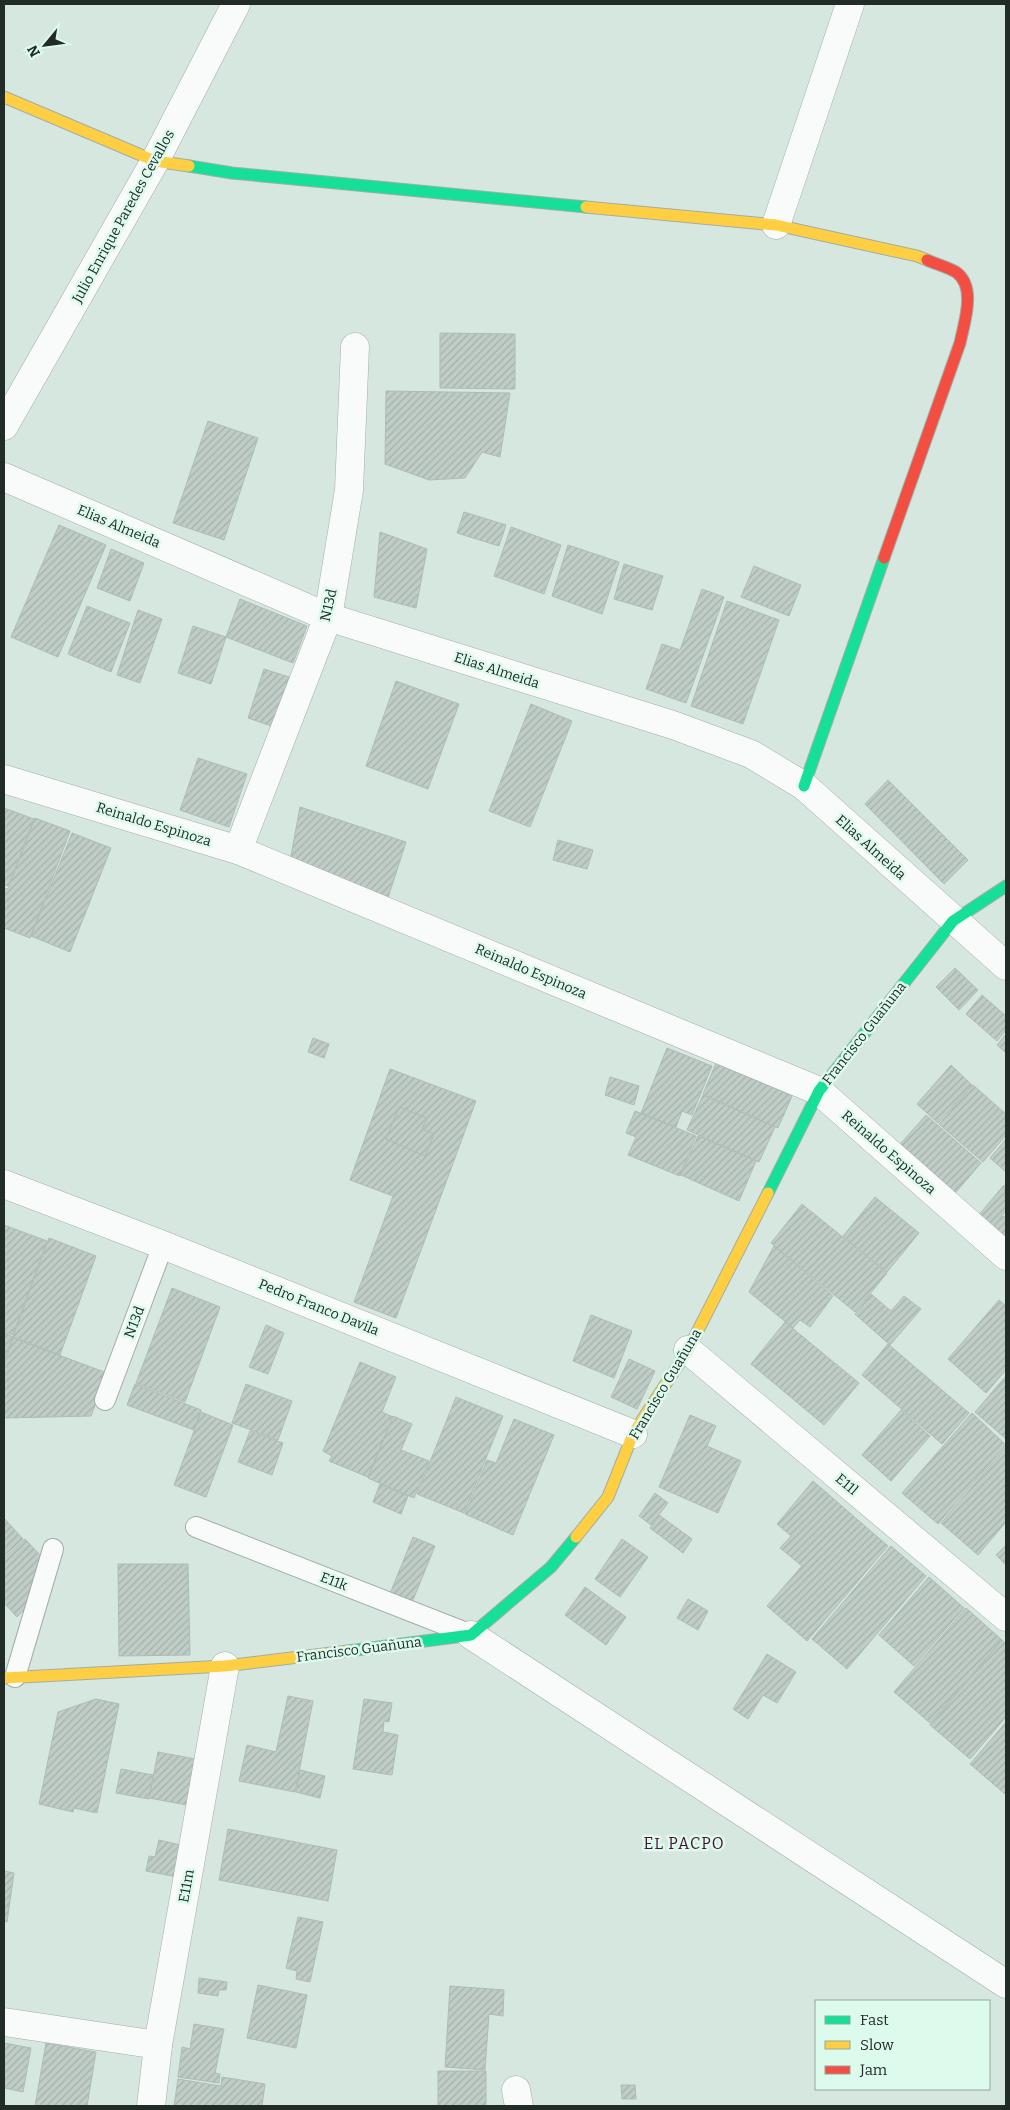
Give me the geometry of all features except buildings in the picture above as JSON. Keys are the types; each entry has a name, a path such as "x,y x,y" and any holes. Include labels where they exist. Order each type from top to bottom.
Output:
{"street":[{"path":"776,225 850,4"},
{"name":"Julio Enrique Paredes Cevallos","path":"4,426 155,162 227,7"},
{"path":"4,98 155,162 232,173 776,225 916,256 957,273 966,287 968,307 960,344 804,786"},
{"name":"N13d","path":"238,850 328,616 349,490 355,347"},
{"name":"Elias Almeida","path":"4,476 328,616 672,726 751,754 804,786 953,921 1006,966"},
{"name":"Reinaldo Espinoza","path":"4,779 238,850 819,1090 1006,1256"},
{"name":"Francisco Guañuna","path":"9,1678 225,1666 471,1635 551,1567 608,1497 633,1434 688,1350 819,1090 953,921 1006,886"},
{"name":"Pedro Franco Davila","path":"4,1184 164,1245 633,1434"},
{"name":"E11l","path":"688,1350 1006,1617"},
{"path":"471,1635 1006,1984"},
{"name":"E11m","path":"151,2106 158,2045 225,1666"},
{"path":"4,2022 158,2045"}],"lane":[{"name":"N13d","path":"105,1400 164,1245"},
{"name":"E11k","path":"196,1527 471,1635"},
{"path":"9,1678 53,1549"}],"traffic: fast":[{"path":"189,166 232,173 586,207"},
{"path":"804,786 884,558"},
{"path":"768,1193 819,1091 953,921 1006,886"},
{"path":"348,1651 471,1635 551,1567 576,1537"}],"traffic: slow":[{"path":"4,97 155,161 189,166"},
{"path":"586,207 776,225 917,256 927,260"},
{"path":"576,1537 608,1497 633,1434 688,1350 768,1193"},
{"path":"4,1678 225,1666 348,1651"}],"traffic: jam":[{"path":"884,558 960,343 966,316 968,296 962,279 956,272 927,260"}],"district":[{"name":"EL PACPO","path":"684,1843"}]}
